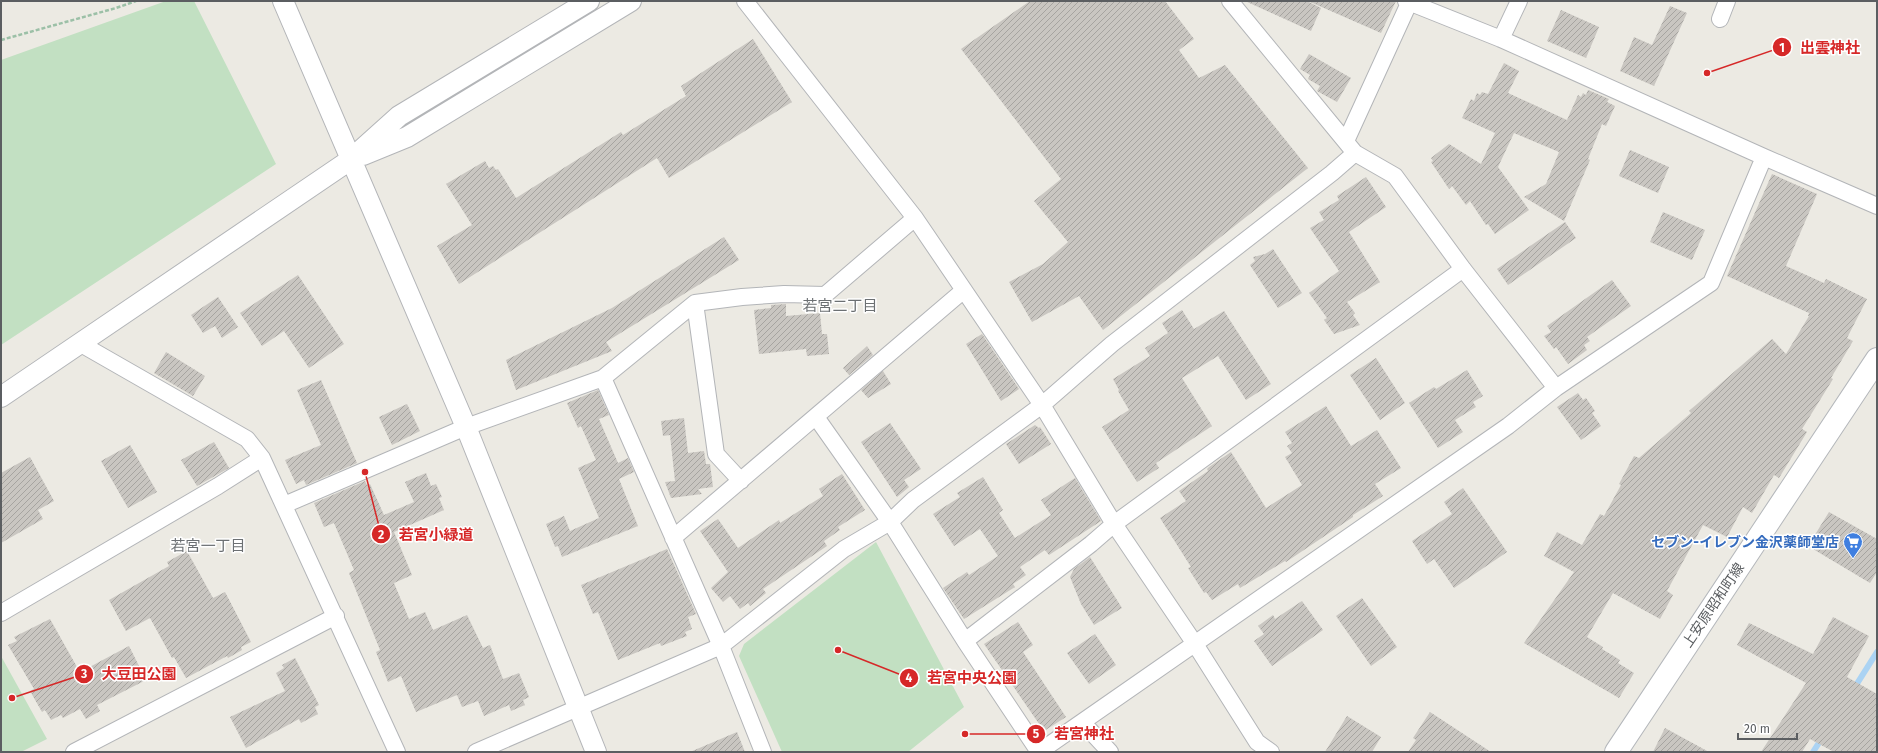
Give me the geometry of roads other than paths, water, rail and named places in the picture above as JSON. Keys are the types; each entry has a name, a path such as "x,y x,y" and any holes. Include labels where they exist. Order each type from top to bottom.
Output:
{"main road":[{"name":"上安原昭和町線","path":"1616,752 1874,369"}],"street":[{"path":"283,1 466,427 577,708 596,752"},
{"path":"1,397 82,344 350,160 399,116 589,1"},
{"path":"350,160 407,136 631,1"},
{"path":"745,1 915,218 1042,405 1114,524 1195,644 1257,742 1271,752"},
{"path":"1230,1 1350,147 1395,176 1463,269 1556,388"},
{"path":"476,752 721,646 844,549 890,522 913,500 1042,405 1112,344 1332,173 1350,147 1408,1 1501,39 1877,206"},
{"path":"1501,39 1519,1"},
{"path":"1720,19 1727,1"},
{"path":"816,417 890,522 965,641 1039,752 1508,426 1556,388 1711,283 1764,157"},
{"path":"284,505 466,427 603,378 695,303 742,297 784,294 825,294 915,218"},
{"path":"965,641 1091,544 1114,524 1463,269"},
{"path":"673,538 964,290"},
{"path":"695,303 716,454 741,481"},
{"path":"82,344 247,439 262,458 336,616 397,752"},
{"path":"603,378 721,646 763,752"},
{"path":"1,613 218,486 262,458"},
{"path":"74,752 336,616"},
{"path":"1082,722 1110,752"}],"waterway":[{"path":"1853,690 1877,652"},
{"path":"1813,752 1822,738"}],"place":[{"name":"出雲神社","path":"1707,73"},
{"name":"若宮小緑道","path":"365,472"},
{"name":"セブン-イレブン金沢薬師堂店","path":"1853,559"},
{"name":"若宮中央公園","path":"838,650"},
{"name":"大豆田公園","path":"12,698"},
{"name":"若宮神社","path":"965,734"}],"district":[{"name":"若宮二丁目","path":"840,306"},
{"name":"若宮一丁目","path":"208,546"}]}
